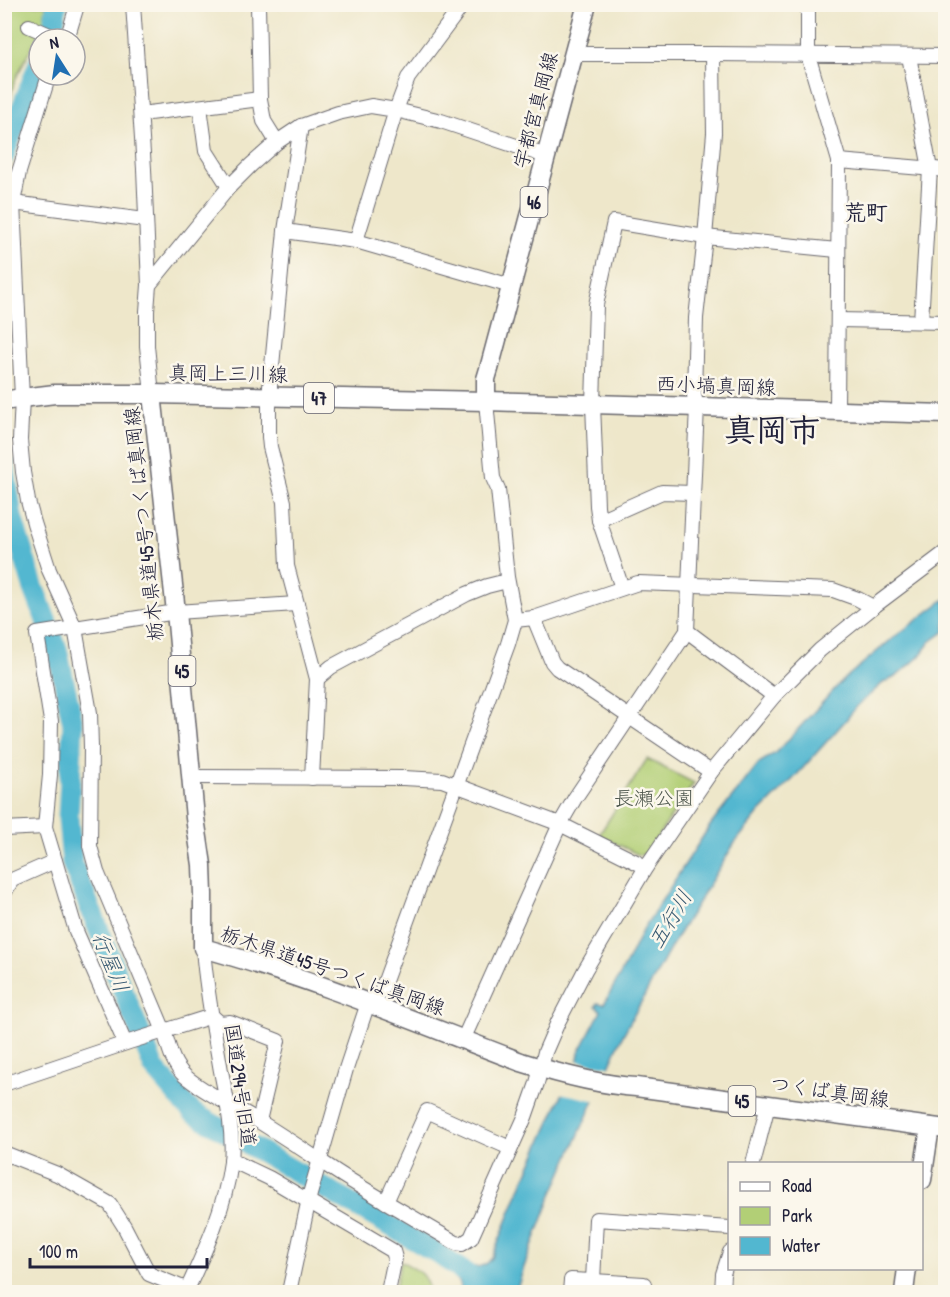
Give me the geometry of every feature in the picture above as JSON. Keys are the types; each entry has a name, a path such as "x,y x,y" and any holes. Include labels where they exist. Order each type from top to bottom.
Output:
{"main road":[{"name":"宇都宮真岡線","path":"486,401 486,379 586,4"},
{"name":"真岡上三川線","path":"14,400 69,394 152,394 486,401"},
{"name":"栃木県道45号つくば真岡線","path":"152,394 176,612 195,818 202,865 203,948 295,976 544,1069 627,1087"},
{"name":"西小塙真岡線","path":"486,401 945,414"},
{"name":"つくば真岡線","path":"627,1087 938,1128 923,1173"},
{"path":"904,1293 908,1270"}],"street":[{"path":"71,27 76,4"},
{"path":"258,4 260,99 264,121 277,142"},
{"path":"808,4 808,55 838,161 837,411"},
{"path":"135,5 149,285 147,346 152,394"},
{"path":"356,242 408,78 461,7"},
{"path":"574,54 945,56"},
{"path":"463,1040 560,824 687,631 697,407 694,395 696,318 714,133 713,54"},
{"path":"909,56 930,169 921,321"},
{"path":"45,87 19,172 13,203 14,400 28,501 72,629 90,713 92,747 90,846 97,872 160,1032 177,1067 185,1076 228,1109 259,1121 318,1164 456,1243 462,1244 471,1238 525,1117 544,1069 558,1022 572,994 646,867 711,772 774,696 820,650 945,552"},
{"path":"141,114 260,99"},
{"path":"149,285 229,187 277,142 301,126 338,113 371,106 396,110 441,121 546,156"},
{"path":"200,107 206,151 229,187"},
{"path":"301,126 285,231 269,397 270,447 284,502 287,566 317,679 312,778"},
{"path":"838,161 945,170"},
{"path":"13,203 146,220"},
{"path":"622,588 599,520 593,404 596,305 615,222 705,237 837,250"},
{"path":"285,231 356,242 511,286"},
{"path":"838,320 945,322"},
{"path":"289,1293 309,1197 368,1003 381,992 515,620 507,581 498,489 493,478 486,401"},
{"path":"599,520 662,492 693,493"},
{"path":"317,679 331,667 467,594 507,581"},
{"path":"515,620 534,618 638,583 833,590 858,598 873,607"},
{"path":"127,1042 76,931 45,827 50,775 51,721 37,634 176,612 296,604"},
{"path":"534,618 552,662 557,668 711,772"},
{"path":"687,631 774,696"},
{"path":"192,777 442,780 560,824 646,867"},
{"path":"4,829 45,827"},
{"path":"4,893 12,880 55,861"},
{"name":"国道294号旧道","path":"187,1291 216,1223 224,1196 231,1155 228,1109 203,948"},
{"path":"4,1084 212,1016 220,1023 230,1023 278,1041 259,1121"},
{"path":"754,1162 768,1105"},
{"path":"386,1202 426,1111 510,1148"},
{"path":"4,1153 57,1174 110,1204 124,1226 148,1274 187,1291"},
{"path":"231,1155 269,1178 309,1197 393,1251 395,1258 388,1293"},
{"path":"593,1281 596,1219 728,1228"},
{"path":"722,1293 723,1274 728,1256"},
{"path":"570,1293 571,1280 644,1284 643,1293"}],"green space":[{"path":"5,5 46,5 42,27 27,27 27,56 15,80 5,114"},
{"path":"760,423 781,424 781,435 760,434"},
{"name":"長瀬公園","path":"647,759 694,783 646,854 639,855 599,835"},
{"path":"401,1261 423,1276 429,1292 394,1292"}],"water":[{"name":"五行川","path":"945,599 945,631 930,642 919,657 897,676 883,683 856,707 794,778 759,813 734,844 675,940 623,1035 551,1197 516,1292 461,1292 460,1283 455,1276 462,1264 478,1267 486,1264 492,1258 579,1053 601,1011 596,1006 598,1003 604,1004 642,931 709,827 759,763 777,752 843,680"}],"pier":[{"path":"574,1060 612,1067 597,1101 560,1093"}],"waterway":[{"name":"行屋川","path":"53,27 57,4"},
{"name":"行屋川","path":"4,156 30,87"},
{"name":"行屋川","path":"4,464 12,517 33,586 57,649 73,724 68,818 72,863 154,1068 192,1112 437,1253 467,1274 481,1292"}],"district":[{"name":"荒町","path":"866,212"},
{"name":"真岡市","path":"772,429"}]}
